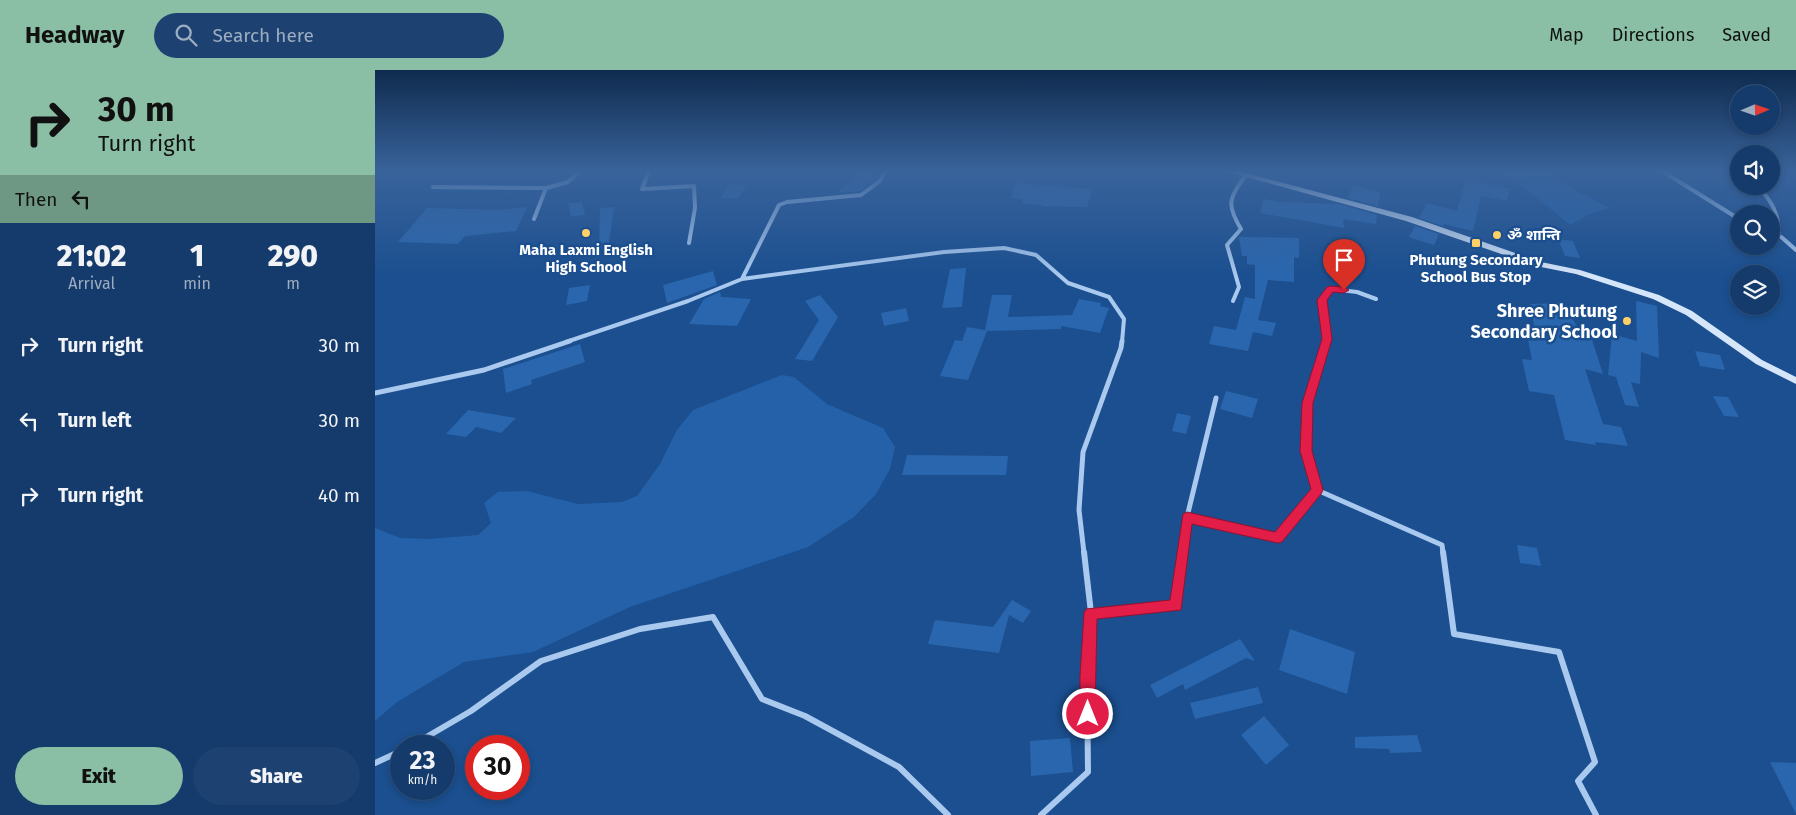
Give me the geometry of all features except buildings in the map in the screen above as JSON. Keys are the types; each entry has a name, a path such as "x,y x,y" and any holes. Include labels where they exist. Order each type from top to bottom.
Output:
{"street":[{"path":"534,220 539,206"},
{"path":"689,243 695,206"},
{"path":"742,279 779,206"},
{"path":"1229,206 1229,210 1241,229 1227,245 1239,287 1233,301"},
{"path":"1359,206 1409,219 1539,264 1577,272 1656,297 1689,313 1759,362 1796,381"},
{"path":"1718,206 1730,213"},
{"path":"1780,236 1796,250"},
{"path":"375,393 484,370 688,301 742,279 944,252 1004,248 1036,255 1068,284 1109,297 1124,320 1121,348 1083,452 1080,500 1091,613 1087,676 1088,772 1041,815"},
{"path":"1317,490 1306,451 1307,403 1327,339 1322,300 1331,289 1357,292 1376,299"},
{"path":"1091,613 1176,605 1187,517 1215,398"},
{"path":"1187,517 1278,538 1317,490"},
{"path":"1317,490 1443,545 1454,634 1559,652 1595,762 1578,781 1596,815"},
{"path":"430,735 471,711 541,661 639,630 713,617 762,699 805,716 899,767 948,815"},
{"path":"375,763 390,756"}],"shaded area":[{"path":"1547,206 1606,206 1610,208 1590,214 1570,225"},
{"path":"782,375 794,377 827,404 883,428 895,447 890,469 876,494 854,517 808,547 630,607 533,652 464,662 397,702 375,721 375,528 400,538 429,539 478,535 491,523 484,503 498,492 527,491 578,504 622,502 637,496 660,464 677,430 693,410"}],"place":[{"name":"Maha Laxmi English High School","path":"586,233"},
{"name":"ॐ शान्ति","path":"1497,235"},
{"name":"Phutung Secondary School Bus Stop","path":"1476,243"},
{"name":"Shree Phutung Secondary School","path":"1627,321"}],"route":[{"path":"1088,714 1087,676 1091,613 1176,605 1187,517 1278,538 1317,490 1306,451 1307,403 1327,339 1322,300 1331,289 1344,290"}]}
